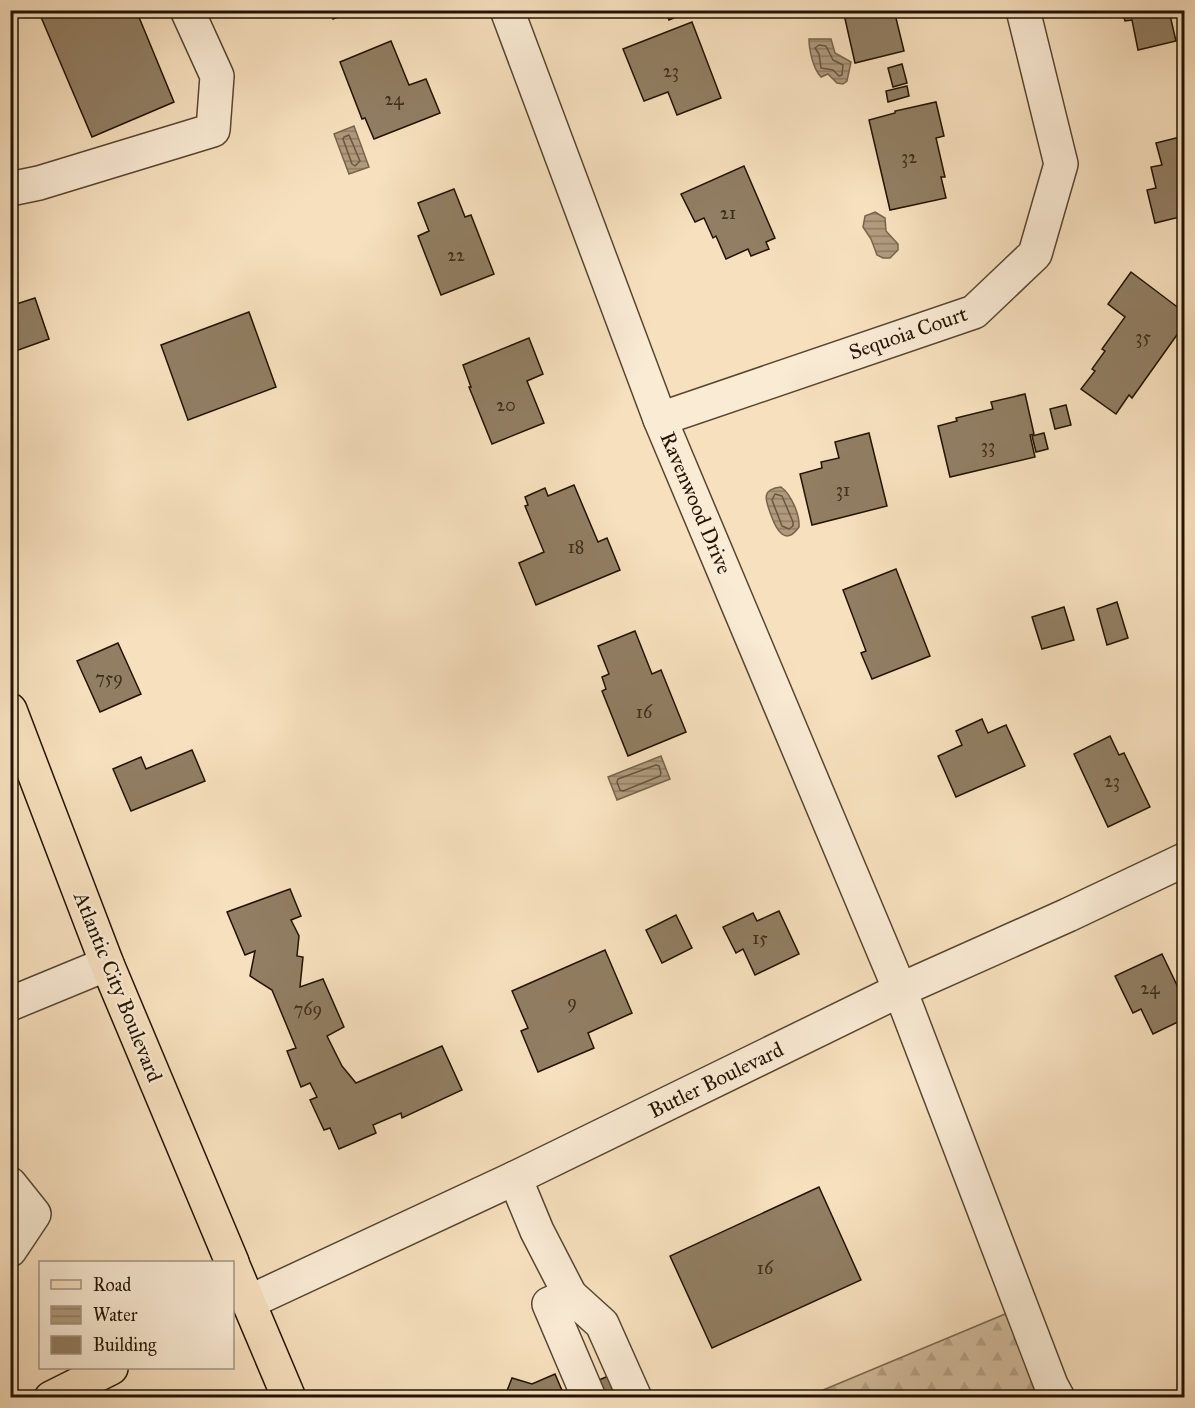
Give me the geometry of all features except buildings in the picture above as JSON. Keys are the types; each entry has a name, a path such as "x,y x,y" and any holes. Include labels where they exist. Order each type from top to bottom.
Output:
{"main road":[{"name":"Atlantic City Boulevard","path":"10,710 106,964 231,1261"},
{"name":"Atlantic City Boulevard","path":"234,1273 241,1306 289,1398"},
{"path":"51,1398 109,1369"}],"street":[{"path":"10,189 39,183 213,130 217,76 187,10"},
{"name":"Ravenwood Drive","path":"507,10 660,419 900,990 1051,1385 1058,1398"},
{"name":"Sequoia Court","path":"660,419 974,312 1035,254 1061,164 1023,10"},
{"name":"Butler Boulevard","path":"241,1306 515,1178 900,990 1185,860"},
{"path":"10,1004 106,964"},
{"path":"515,1178 537,1231 571,1398"},
{"path":"10,1184 34,1214 10,1250"},
{"path":"551,1303 589,1398"},
{"path":"551,1303 583,1331 611,1398"},
{"path":"551,1303 602,1324 635,1398"}],"green space":[{"path":"1022,1307 1056,1398 804,1398"}],"water":[{"path":"809,39 831,39 835,53 851,62 847,81 843,84 837,83 828,74 821,77 814,64"},
{"path":"354,126 369,167 349,174 334,134"},
{"path":"875,212 885,218 886,231 898,244 898,250 890,258 877,255 863,227 865,216"},
{"path":"781,487 791,500 798,517 799,527 789,536 785,536 778,530 766,501 770,490"},
{"path":"661,756 670,779 617,800 608,777"}]}
